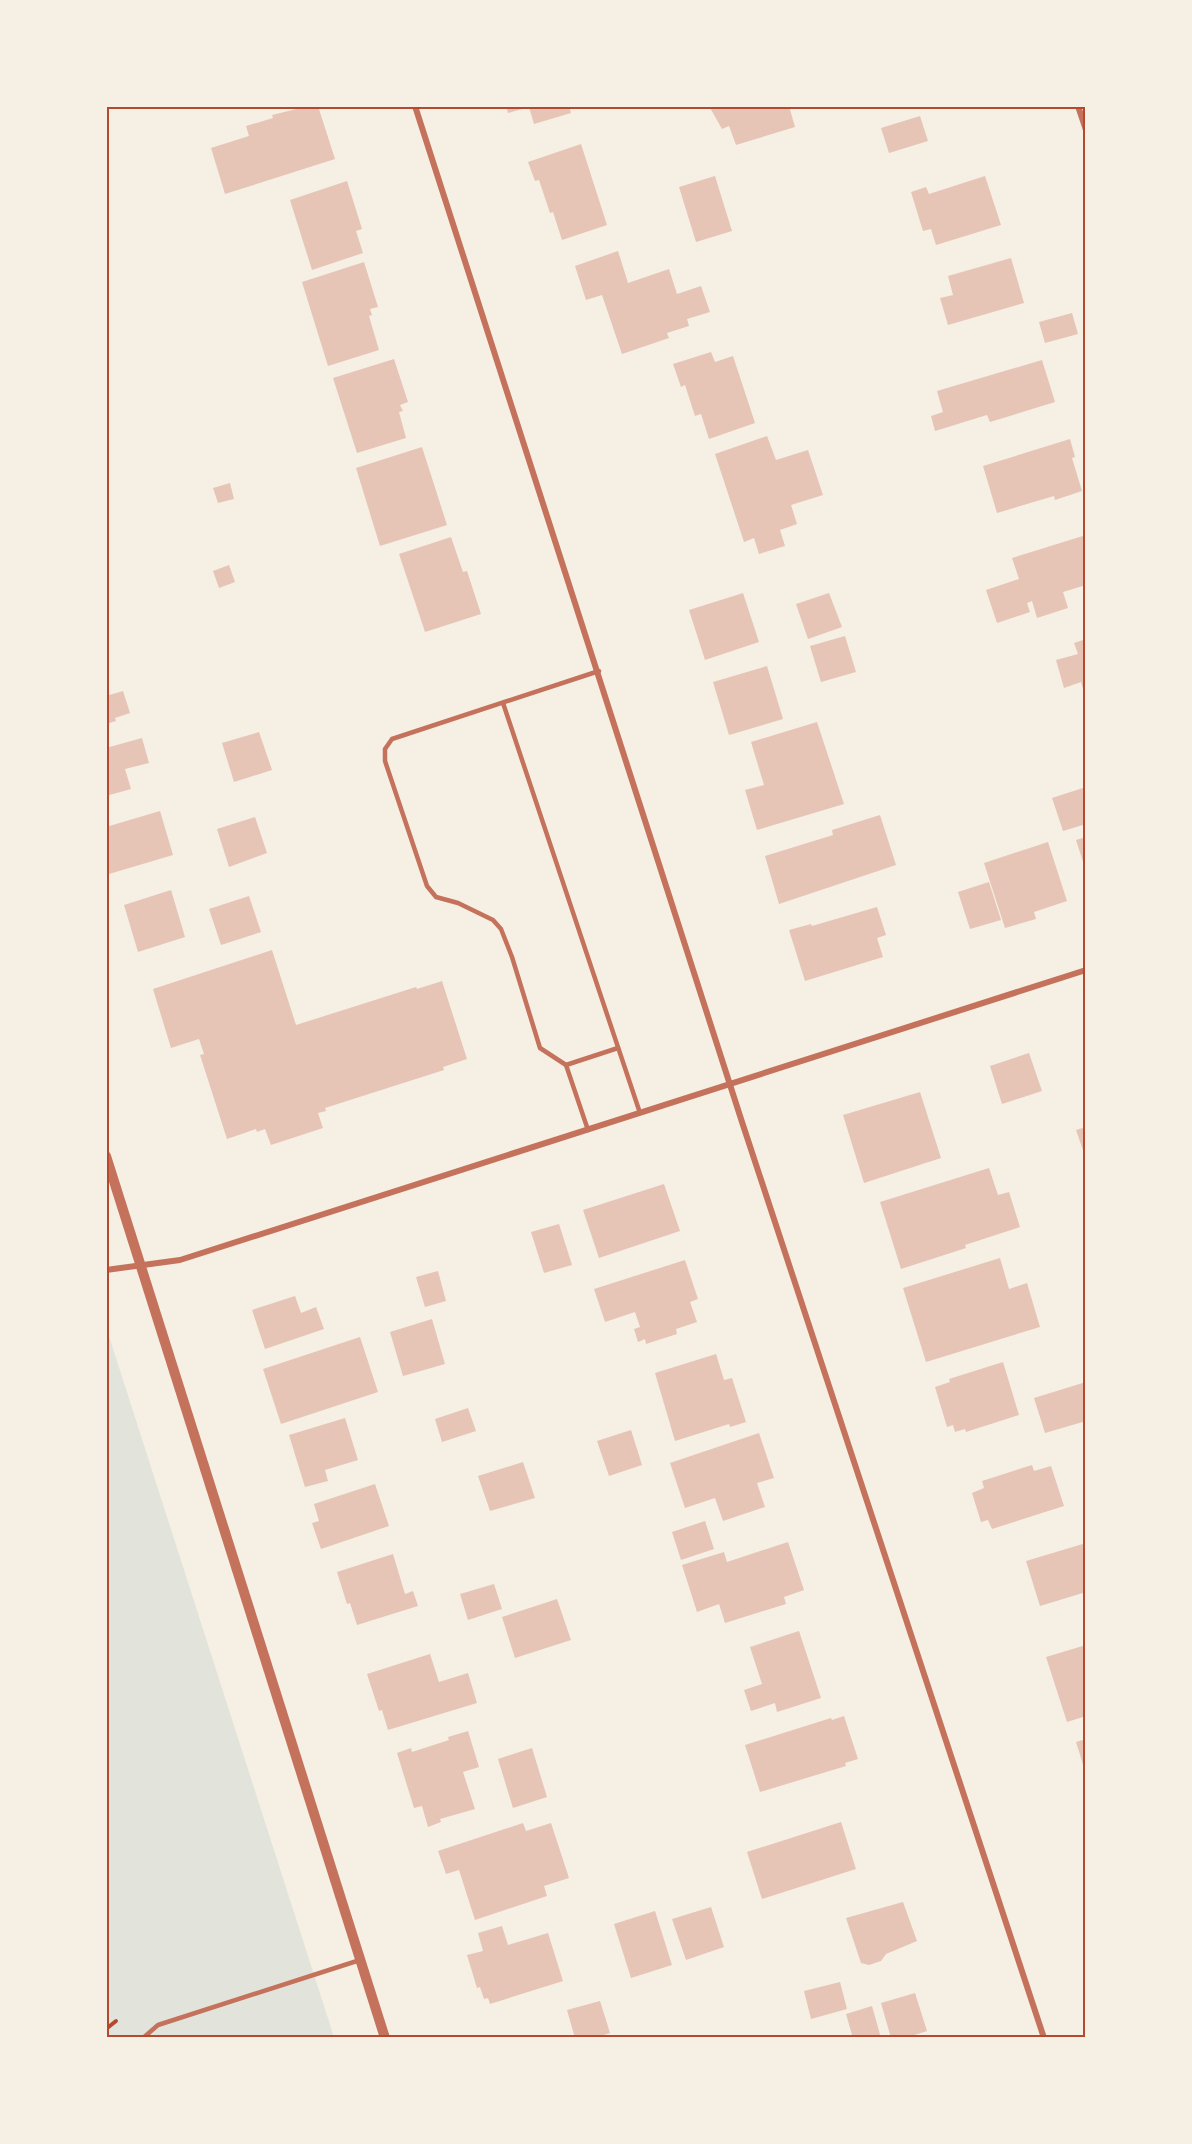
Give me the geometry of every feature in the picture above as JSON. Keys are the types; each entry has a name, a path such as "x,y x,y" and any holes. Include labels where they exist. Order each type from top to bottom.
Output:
{"street":[{"path":"415,106 730,1084 1044,2037"},
{"path":"1078,106 1086,130"},
{"path":"106,1270 180,1260 1086,970"},
{"path":"106,1156 385,2037"}],"lane":[{"path":"588,1130 566,1065 540,1048 501,929 493,920 475,911 436,897 427,886 385,761 385,749 392,740 598,671"},
{"path":"503,703 640,1113"},
{"path":"566,1065 618,1048"},
{"path":"143,2037 158,2025 360,1960"}],"path":[{"path":"106,2030 116,2021"}],"shaded area":[{"path":"107,1330 334,2037 107,2037"}],"building":[{"path":"318,106 335,159 225,194 211,148 249,136 246,126 273,118 272,115"},
{"path":"506,106 569,106 571,113 534,124 529,107 508,113"},
{"path":"709,106 789,106 795,127 736,145 729,126 722,129"},
{"path":"920,116 928,141 889,153 881,128"},
{"path":"581,144 607,225 562,240 553,212 550,213 539,180 535,181 528,162"},
{"path":"715,176 732,231 696,242 679,187"},
{"path":"985,176 1001,225 936,245 931,229 923,231 911,192 926,187 929,194"},
{"path":"347,181 362,229 356,231 363,253 312,270 290,200"},
{"path":"618,251 628,283 669,269 677,294 701,286 710,312 687,319 689,326 667,333 669,338 622,354 602,295 586,300 575,266"},
{"path":"1011,258 1024,303 948,325 940,298 953,295 948,276"},
{"path":"364,262 378,307 370,309 372,315 369,316 379,350 328,366 302,282"},
{"path":"1072,313 1078,334 1045,343 1039,322"},
{"path":"711,352 715,362 733,356 755,423 709,439 701,414 695,416 685,385 681,387 673,364"},
{"path":"394,359 408,402 400,405 403,411 399,412 406,438 357,453 333,378"},
{"path":"1042,360 1055,402 990,422 987,415 935,431 931,416 943,412 937,391"},
{"path":"767,436 776,460 808,450 823,495 791,505 797,524 780,530 785,546 759,554 754,538 744,542 715,454"},
{"path":"1070,439 1075,457 1072,458 1082,491 1055,500 1054,496 997,513 983,466"},
{"path":"422,447 447,525 380,546 356,468"},
{"path":"230,483 234,499 218,503 213,488"},
{"path":"1086,535 1086,585 1063,592 1068,608 1037,618 1032,601 1027,603 1030,612 997,623 986,590 1019,579 1012,558"},
{"path":"451,537 463,572 467,571 481,614 425,632 399,554"},
{"path":"229,565 235,582 219,588 213,571"},
{"path":"743,593 759,642 705,660 689,610"},
{"path":"829,593 842,627 808,639 796,604"},
{"path":"845,636 856,672 821,682 810,646"},
{"path":"1086,639 1085,696 1081,682 1064,688 1056,660 1078,654 1074,643"},
{"path":"767,666 783,719 729,735 713,682"},
{"path":"123,691 130,713 106,724 106,696"},
{"path":"817,722 844,804 757,830 745,790 764,785 751,742"},
{"path":"259,732 272,770 234,782 222,743"},
{"path":"142,738 149,763 125,769 131,789 106,796 106,748"},
{"path":"1086,787 1086,824 1063,831 1052,798"},
{"path":"160,811 173,855 109,874 106,867 106,827"},
{"path":"880,815 896,865 779,904 765,856 833,835 832,830"},
{"path":"255,817 267,853 229,867 217,829"},
{"path":"1086,837 1086,868 1085,868 1076,840"},
{"path":"1048,842 1067,901 1034,912 1036,919 1005,928 984,863"},
{"path":"989,882 1001,920 970,929 958,892"},
{"path":"171,890 185,937 138,952 124,905"},
{"path":"249,896 261,932 221,945 209,909"},
{"path":"877,907 886,935 877,938 883,957 805,981 789,930 811,924 812,926"},
{"path":"272,950 296,1025 442,981 467,1059 443,1067 444,1070 325,1108 326,1111 318,1113 323,1128 271,1145 265,1129 257,1132 256,1129 227,1139 200,1055 204,1054 199,1039 171,1048 153,989"},
{"path":"1029,1053 1042,1091 1002,1104 990,1066"},
{"path":"920,1092 941,1158 864,1183 843,1115"},
{"path":"1086,1127 1086,1156 1085,1156 1076,1130"},
{"path":"989,1168 998,1195 1009,1192 1020,1227 965,1245 966,1248 901,1269 880,1202"},
{"path":"664,1184 680,1231 599,1258 583,1210"},
{"path":"559,1224 572,1265 544,1273 531,1232"},
{"path":"1000,1258 1009,1289 1027,1283 1040,1327 926,1362 903,1288"},
{"path":"685,1260 698,1299 690,1302 697,1322 676,1329 677,1334 646,1344 645,1339 638,1342 634,1329 640,1327 635,1312 605,1322 594,1289"},
{"path":"438,1271 446,1301 425,1307 416,1277"},
{"path":"295,1296 301,1313 316,1307 324,1329 265,1349 252,1310"},
{"path":"432,1319 445,1364 403,1376 390,1332"},
{"path":"360,1337 378,1392 281,1424 263,1369"},
{"path":"716,1354 724,1380 732,1378 746,1422 730,1427 729,1424 675,1441 655,1373"},
{"path":"1003,1362 1019,1415 966,1432 965,1429 955,1432 953,1425 947,1427 935,1387 950,1382 949,1379"},
{"path":"1086,1382 1086,1421 1045,1433 1034,1398"},
{"path":"468,1408 476,1431 442,1442 435,1419"},
{"path":"345,1418 358,1460 325,1470 328,1481 305,1487 289,1435"},
{"path":"631,1430 642,1465 609,1476 597,1441"},
{"path":"759,1433 774,1478 757,1483 765,1507 723,1521 715,1498 685,1508 670,1463"},
{"path":"523,1462 535,1498 490,1511 478,1476"},
{"path":"1032,1465 1034,1471 1051,1466 1064,1506 992,1529 988,1520 981,1522 972,1493 984,1488 982,1481"},
{"path":"375,1484 389,1526 321,1549 312,1523 319,1521 314,1504"},
{"path":"705,1521 714,1549 681,1560 672,1532"},
{"path":"788,1542 804,1590 784,1597 786,1604 725,1623 719,1604 697,1612 682,1565 724,1552 727,1562"},
{"path":"1086,1543 1086,1592 1040,1606 1026,1561"},
{"path":"393,1554 405,1594 413,1591 418,1606 357,1625 350,1603 347,1604 337,1572"},
{"path":"494,1584 502,1609 468,1620 460,1594"},
{"path":"557,1599 571,1640 515,1658 502,1617"},
{"path":"799,1631 821,1698 777,1712 775,1703 751,1711 744,1690 762,1684 750,1647"},
{"path":"1086,1645 1086,1716 1067,1722 1046,1657"},
{"path":"430,1654 439,1682 468,1673 477,1703 388,1730 367,1674"},
{"path":"844,1716 858,1759 845,1763 846,1766 760,1792 745,1745"},
{"path":"468,1731 479,1767 463,1772 475,1809 440,1819 441,1822 428,1827 422,1806 414,1808 397,1753 411,1748 412,1752"},
{"path":"1086,1739 1086,1771 1085,1771 1076,1742"},
{"path":"532,1748 547,1797 513,1808 498,1759"},
{"path":"841,1822 856,1869 762,1899 747,1852"},
{"path":"523,1823 526,1831 551,1823 569,1878 544,1886 547,1896 475,1920 459,1870 446,1874 438,1851"},
{"path":"903,1902 917,1941 886,1954 881,1961 869,1965 861,1963 846,1918"},
{"path":"711,1907 724,1947 686,1960 672,1919"},
{"path":"655,1911 672,1965 631,1978 614,1924"},
{"path":"502,1926 508,1945 548,1933 563,1981 490,2004 488,1998 484,1999 480,1987 477,1988 467,1955 483,1951 478,1933"},
{"path":"840,1982 847,2009 811,2019 804,1991"},
{"path":"915,1993 927,2031 905,2038 891,2038 881,2003"},
{"path":"600,2001 610,2033 595,2038 575,2038 567,2010"},
{"path":"872,2006 881,2038 853,2038 846,2014"}]}
